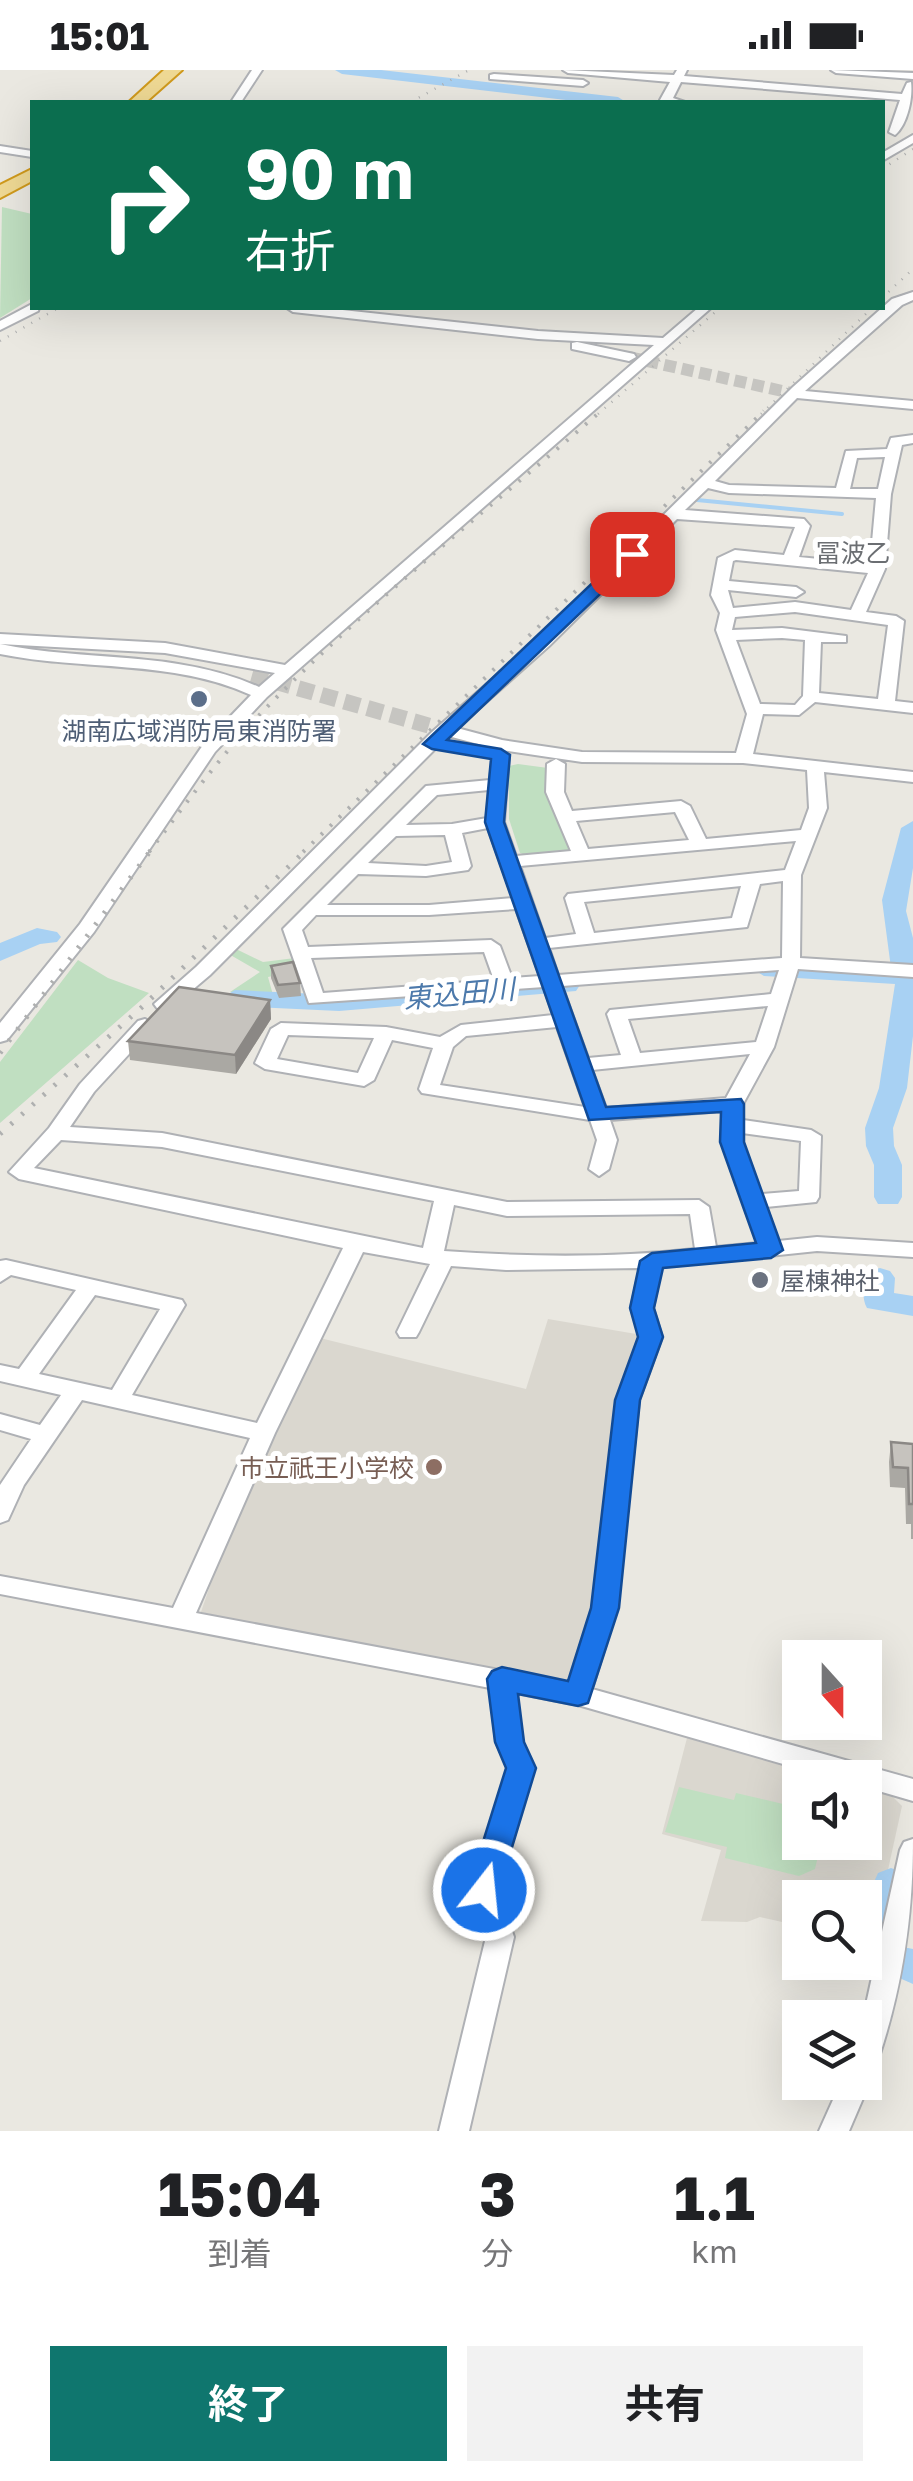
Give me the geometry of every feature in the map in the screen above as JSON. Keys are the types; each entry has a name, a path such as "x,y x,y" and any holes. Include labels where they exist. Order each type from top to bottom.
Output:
{"highway":[{"path":"139,100 174,70"},
{"path":"0,193 30,175"}],"street":[{"path":"237,100 258,70"},
{"path":"568,70 678,91"},
{"path":"709,70 824,100"},
{"path":"836,70 906,102"},
{"path":"494,76 553,75 678,91 799,92 885,100"},
{"path":"885,117 906,102"},
{"path":"885,152 913,136 906,102"},
{"path":"0,150 30,154"},
{"path":"10,1176 56,1134 87,1088 166,1002 203,971 853,338 897,302 913,296"},
{"path":"0,326 30,310"},
{"path":"312,310 538,335 665,342"},
{"path":"0,1036 88,928 209,749 261,694 703,310"},
{"path":"538,335 629,357"},
{"path":"793,396 852,405 913,404"},
{"path":"856,616 877,569 884,494 896,441 913,439"},
{"path":"842,493 851,454 893,453"},
{"path":"706,483 729,489 884,494"},
{"path":"675,514 799,522 803,526 790,560"},
{"path":"743,758 754,709 726,636 728,614 719,595 726,558 877,569"},
{"path":"720,585 796,592"},
{"path":"728,614 795,607 896,621 886,706"},
{"path":"726,636 782,633 840,639"},
{"path":"754,709 800,710 811,697 813,636"},
{"path":"0,644 166,648 285,670"},
{"path":"0,644 163,658 252,675"},
{"path":"0,644 163,666 239,682 261,694"},
{"path":"811,697 913,708"},
{"path":"453,727 543,752 681,760 743,758 913,777"},
{"path":"432,744 556,764 655,768 681,760"},
{"path":"501,755 494,822 606,1140 599,1169"},
{"path":"556,764 555,792 581,855"},
{"path":"771,1250 732,1142 732,1114 764,1047 791,962 792,875 818,808 815,766"},
{"path":"498,784 432,790 292,928 316,998 791,962 913,971"},
{"path":"566,817 681,806 699,842"},
{"path":"391,831 452,829 494,822"},
{"path":"353,868 426,870 462,866 452,829"},
{"path":"508,862 806,835"},
{"path":"586,937 574,898 792,875"},
{"path":"538,944 740,923 752,879"},
{"path":"311,910 429,910 523,903"},
{"path":"301,954 491,946 505,985"},
{"path":"632,1060 617,1014 782,999"},
{"path":"562,1015 461,1031 444,1044 429,1089 598,1115 732,1114 811,1136 809,1197 754,1202"},
{"path":"386,1033 364,1080 265,1064 281,1029 386,1033 444,1044"},
{"path":"580,1066 764,1047"},
{"path":"56,1134 162,1140 507,1210 699,1207 707,1256"},
{"path":"10,1176 438,1257 562,1264 652,1261 845,1243 913,1250"},
{"path":"408,1332 438,1257 445,1199"},
{"path":"181,1619 264,1433 356,1243"},
{"path":"578,1695 605,1608 628,1400 651,1337 642,1308 652,1261"},
{"path":"0,1275 6,1267 174,1305 119,1398"},
{"path":"24,1379 90,1286"},
{"path":"0,1373 264,1433"},
{"path":"0,1514 43,1434 75,1392"},
{"path":"0,1422 43,1434"},
{"path":"0,1586 578,1695 913,1790"},
{"path":"454,2131 500,1937 484,1890 521,1768 510,1742 502,1679"},
{"path":"881,2000 913,1850"},
{"path":"834,2131 848,2100"}],"shaded area":[{"name":"市立祇王小学校","path":"548,1319 642,1335 601,1585 572,1685 564,1689 201,1612 235,1512 316,1337 526,1389"},
{"path":"687,1738 782,1763 782,1860 882,1860 882,1790 902,1806 882,1897 882,1880 782,1880 782,1922 760,1917 747,1922 701,1921 721,1850 662,1834"}],"green space":[{"path":"2,207 30,214 30,299 0,318"},
{"path":"509,766 548,768 573,847 569,851 528,856 520,853 509,819"},
{"path":"236,949 263,962 295,958 300,970 268,977 273,995 230,992 260,972 227,953"},
{"path":"78,960 108,978 149,993 0,1123 0,1062"},
{"path":"679,1787 734,1800 736,1793 782,1804 782,1860 817,1860 815,1869 799,1876 725,1858 727,1847 665,1832"}],"building":[{"path":"293,962 300,983 278,985 271,966"},
{"path":"179,987 270,1000 235,1055 128,1041"},
{"path":"891,1442 913,1444 913,1504 909,1504 908,1468 893,1467"}],"waterway":[{"path":"342,70 601,100"},
{"path":"697,500 842,514"},
{"path":"904,968 894,900 913,828"},
{"name":"東込田川","path":"0,953 37,936 48,937"},
{"name":"東込田川","path":"764,968 913,977"},
{"name":"東込田川","path":"235,998 339,1003 567,985"},
{"path":"888,1197 888,1165 880,1146 879,1128 893,1088 906,986"},
{"path":"880,1278 878,1301 913,1306"},
{"path":"882,1932 891,1884"},
{"path":"901,1961 913,1967"}],"tunnel":[{"path":"629,357 796,394"},
{"path":"252,675 451,732"}],"railway":[{"path":"415,100 469,70"},
{"path":"885,167 913,149"},
{"path":"885,295 913,269"},
{"path":"0,341 54,310"},
{"path":"598,414 718,310"},
{"path":"761,414 870,310"},
{"path":"149,852 237,740 308,666 601,411"},
{"path":"303,852 764,411"},
{"path":"0,1053 151,850"},
{"path":"0,1134 142,1007 306,850"}],"place":[{"name":"湖南広域消防局東消防署","path":"199,699"},
{"name":"屋棟神社","path":"760,1280"},
{"name":"市立祇王小学校","path":"434,1467"}],"district":[{"name":"冨波乙","path":"853,552"}],"route":[{"path":"484,1890 521,1768 510,1742 502,1679 578,1695 605,1608 628,1400 651,1337 642,1308 652,1261 771,1250 732,1142 733,1104 598,1115 494,822 501,755 432,744 632,554"}]}
